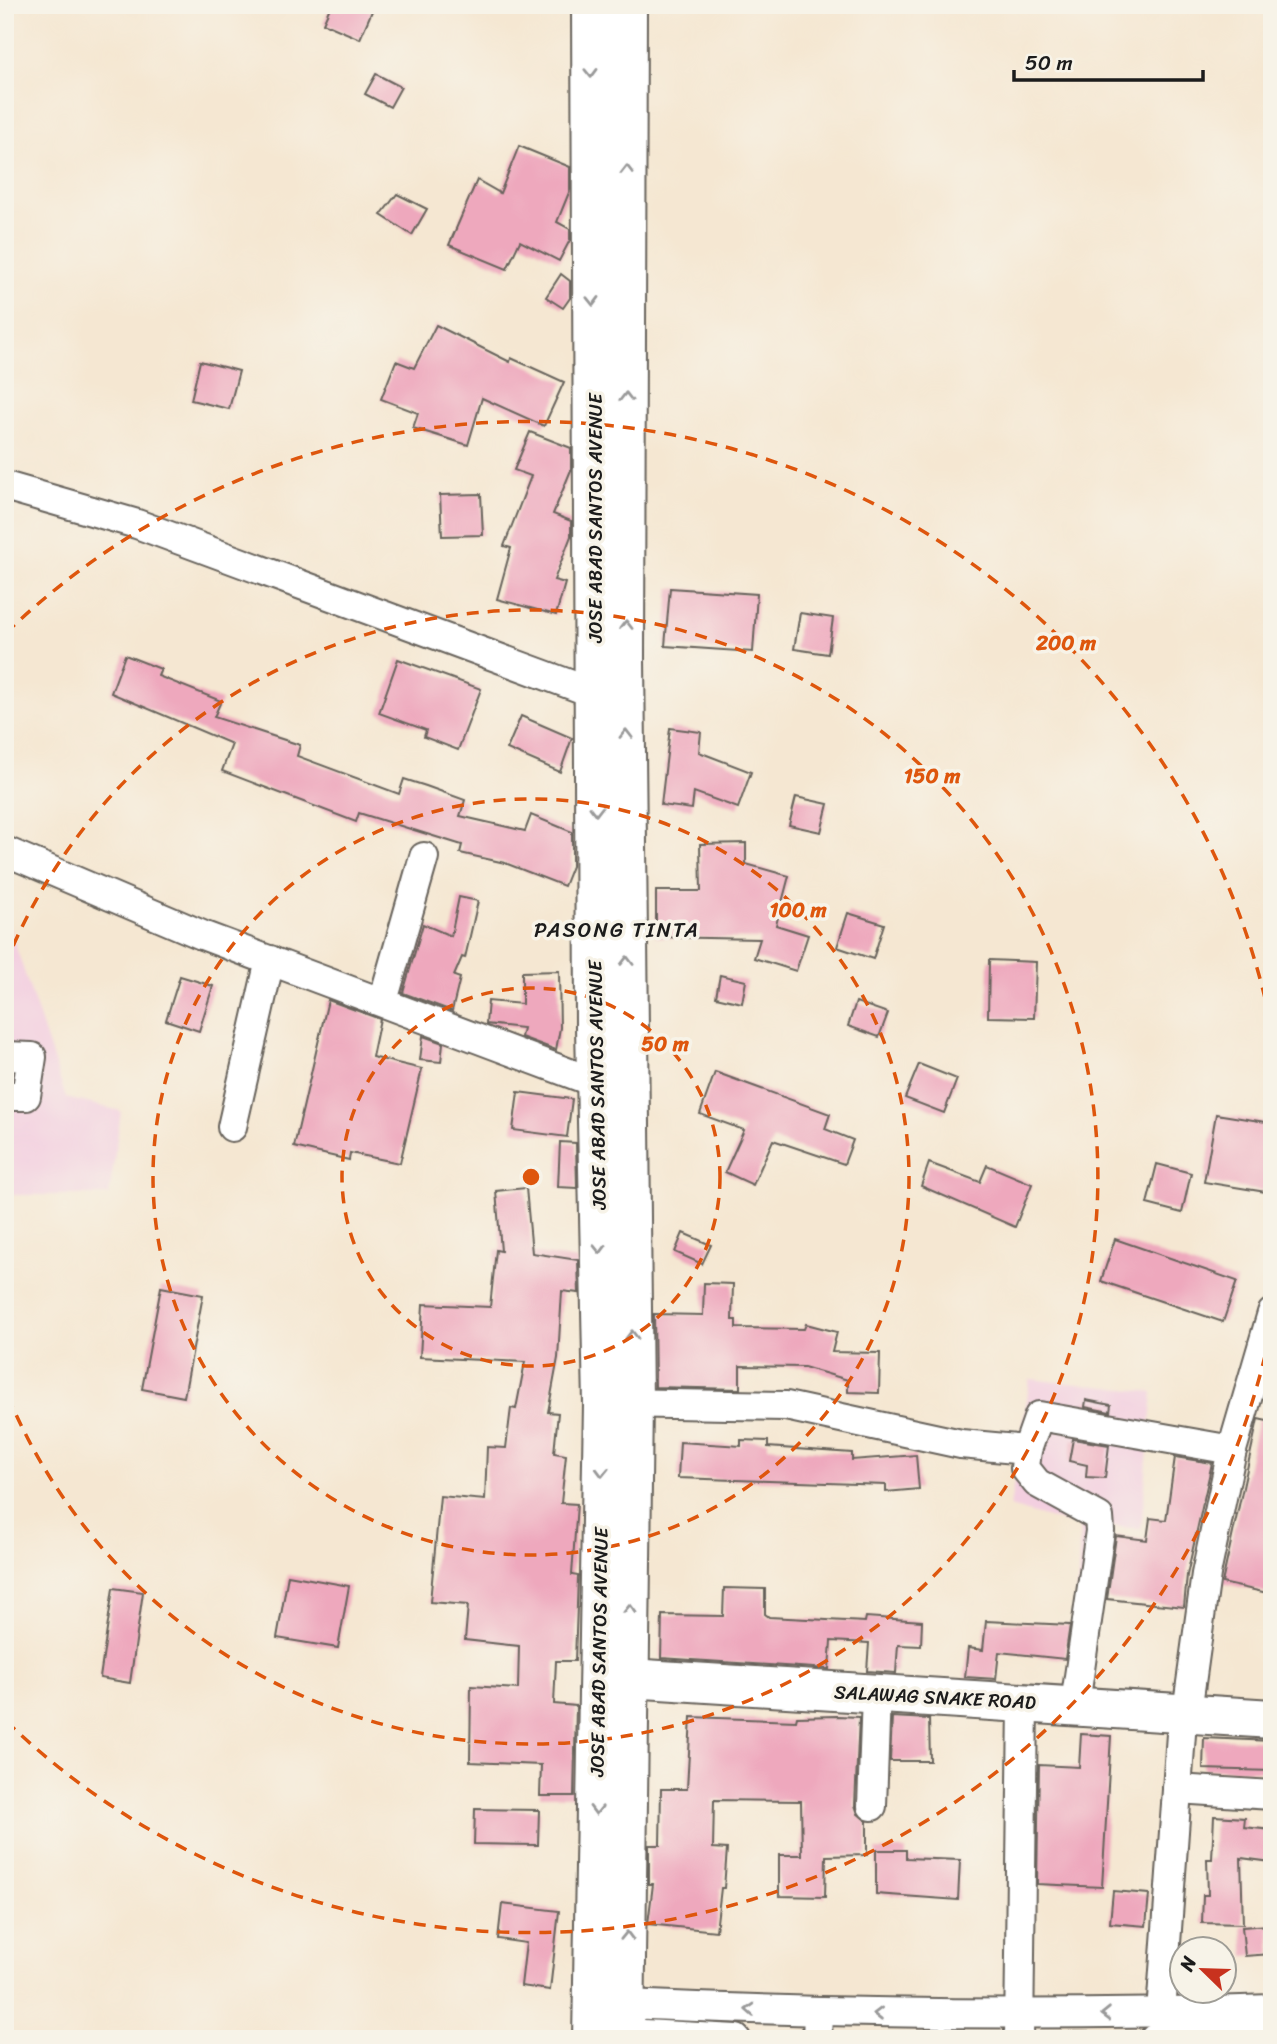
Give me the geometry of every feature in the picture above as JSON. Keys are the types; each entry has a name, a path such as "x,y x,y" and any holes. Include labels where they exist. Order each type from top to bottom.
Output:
{"main road":[{"name":"JOSE ABAD SANTOS AVENUE","path":"591,5 611,694 618,1403 612,2026"},
{"name":"JOSE ABAD SANTOS AVENUE","path":"611,694 627,5"},
{"name":"SALAWAG SNAKE ROAD","path":"614,1673 876,1694 1075,1704 1184,1723 1272,1718"}],"street":[{"path":"5,486 137,524 611,694"},
{"path":"5,851 201,935 613,1084"},
{"path":"383,1001 425,857"},
{"path":"232,1127 270,960"},
{"path":"5,1056 32,1057 26,1096 5,1096"},
{"path":"1158,2026 1184,1723 1206,1574 1232,1450 1272,1314"},
{"path":"618,1403 647,1406 786,1406 961,1444 1027,1450"},
{"path":"1075,1704 1100,1531 1099,1517 1037,1483 1025,1468 1027,1450 1039,1416 1232,1450"},
{"path":"872,1806 876,1694"},
{"path":"1019,2027 1023,1701"},
{"path":"1177,1789 1272,1795"},
{"path":"1158,2026 1272,2009"},
{"path":"612,2026 1158,2026 1272,2035"},
{"path":"612,2026 736,2039"}],"shaded area":[{"path":"5,926 9,926 66,1098 121,1111 109,1195 5,1195"},
{"path":"1030,1379 1153,1392 1141,1529 1112,1526 1074,1664 1080,1527 1010,1507"}],"building":[{"path":"331,5 359,5 372,11 360,39 323,23"},
{"path":"376,74 401,87 390,107 365,94"},
{"path":"519,146 570,167 570,190 557,222 570,229 570,240 559,261 520,241 507,269 449,245 477,180 500,193"},
{"path":"397,194 427,209 412,235 381,215"},
{"path":"561,274 570,281 570,298 563,308 546,297"},
{"path":"436,325 510,362 511,358 564,382 544,426 482,398 468,445 413,428 418,413 381,399 396,361 414,368"},
{"path":"200,361 239,371 229,409 191,400"},
{"path":"530,432 571,448 571,470 553,514 571,521 571,536 554,580 565,583 556,615 497,599 511,548 504,546 531,476 514,470"},
{"path":"481,494 483,535 442,536 440,495"},
{"path":"670,588 757,594 753,652 665,646"},
{"path":"800,613 833,618 828,654 794,649"},
{"path":"125,655 161,669 158,676 221,701 214,717 300,745 297,756 399,794 404,779 465,800 460,816 525,831 531,815 572,832 572,866 564,886 505,863 460,853 462,845 359,813 356,822 222,771 232,744 111,693"},
{"path":"398,659 481,689 458,750 424,737 426,730 379,713"},
{"path":"521,716 572,738 560,772 507,749"},
{"path":"670,728 701,732 699,752 751,772 738,808 694,792 692,809 661,805"},
{"path":"796,797 828,804 821,832 789,825"},
{"path":"746,843 746,864 789,876 776,925 808,935 796,971 754,958 760,939 656,937 656,891 701,891 700,844"},
{"path":"459,897 478,901 465,958 462,957 454,976 460,978 452,1011 403,993 423,924 451,936"},
{"path":"848,913 884,924 873,959 837,947"},
{"path":"989,960 1036,962 1034,1018 988,1017"},
{"path":"559,971 560,1028 556,1050 521,1037 523,1028 486,1024 488,1001 522,1004 522,972"},
{"path":"720,975 746,981 742,1003 716,997"},
{"path":"180,976 213,986 199,1031 166,1020"},
{"path":"328,1000 380,1019 372,1057 422,1069 400,1163 350,1153 349,1160 294,1147"},
{"path":"856,1002 888,1013 879,1037 848,1026"},
{"path":"423,1036 443,1043 441,1062 420,1060"},
{"path":"919,1064 957,1079 944,1113 905,1098"},
{"path":"715,1072 830,1114 825,1129 853,1140 844,1164 773,1140 753,1185 725,1172 744,1130 700,1114"},
{"path":"518,1092 572,1099 567,1137 513,1130"},
{"path":"1216,1114 1272,1123 1272,1193 1204,1182"},
{"path":"560,1142 576,1143 577,1188 558,1187"},
{"path":"929,1163 980,1182 987,1165 1032,1184 1015,1227 921,1186"},
{"path":"1157,1164 1191,1173 1182,1213 1147,1204"},
{"path":"526,1188 532,1253 578,1260 579,1293 562,1291 558,1358 548,1412 558,1413 554,1453 566,1455 561,1503 577,1504 572,1575 578,1576 575,1661 556,1661 554,1704 576,1706 574,1796 540,1796 541,1765 470,1762 471,1686 518,1689 519,1646 465,1640 468,1605 430,1602 440,1496 485,1500 487,1447 506,1448 511,1408 516,1409 525,1362 420,1357 423,1304 490,1307 496,1250 501,1251 496,1191"},
{"path":"683,1233 711,1245 702,1264 675,1252"},
{"path":"1115,1239 1237,1281 1223,1322 1101,1281"},
{"path":"704,1283 733,1284 732,1320 736,1320 736,1328 804,1329 806,1324 837,1332 832,1352 880,1353 879,1393 848,1392 848,1380 804,1367 740,1366 740,1389 655,1387 654,1314 703,1315"},
{"path":"161,1287 203,1295 184,1397 142,1389"},
{"path":"1086,1400 1111,1405 1110,1412 1085,1407"},
{"path":"1258,1419 1272,1422 1272,1594 1222,1583"},
{"path":"1073,1439 1109,1445 1105,1478 1086,1477 1087,1465 1069,1461"},
{"path":"741,1440 768,1441 768,1447 852,1453 852,1460 916,1455 919,1489 886,1492 886,1485 678,1478 680,1442 741,1446"},
{"path":"1175,1457 1212,1463 1187,1575 1184,1607 1107,1599 1116,1536 1147,1540 1150,1518 1166,1520"},
{"path":"288,1575 349,1586 338,1648 277,1638"},
{"path":"113,1588 143,1592 130,1683 100,1678"},
{"path":"724,1588 765,1589 765,1614 769,1617 865,1622 866,1617 922,1621 921,1646 898,1645 896,1673 867,1671 869,1643 831,1641 829,1669 661,1658 662,1615 723,1616"},
{"path":"986,1621 1070,1625 1065,1659 999,1652 996,1679 965,1677 968,1648 983,1650"},
{"path":"691,1717 796,1721 797,1717 859,1717 855,1805 858,1814 867,1821 867,1855 826,1856 825,1897 779,1896 779,1855 802,1855 801,1801 714,1800 713,1848 727,1849 724,1888 721,1888 716,1931 648,1924 653,1884 649,1884 649,1845 660,1845 661,1789 687,1789"},
{"path":"892,1717 929,1719 930,1761 890,1761"},
{"path":"1081,1734 1111,1736 1102,1887 1037,1884 1039,1765 1079,1767"},
{"path":"1204,1738 1272,1741 1272,1771 1203,1769"},
{"path":"475,1809 539,1810 538,1845 474,1844"},
{"path":"1214,1816 1245,1818 1244,1827 1272,1830 1272,1862 1241,1858 1243,1924 1202,1923 1203,1895 1208,1895 1207,1859 1212,1859"},
{"path":"876,1850 906,1850 906,1858 960,1860 958,1900 876,1894"},
{"path":"1113,1891 1149,1894 1146,1926 1110,1923"},
{"path":"502,1904 559,1911 550,1990 521,1986 526,1943 498,1939"},
{"path":"1269,1925 1271,1954 1245,1956 1242,1927"}],"district":[{"name":"PASONG TINTA","path":"617,930"}]}
